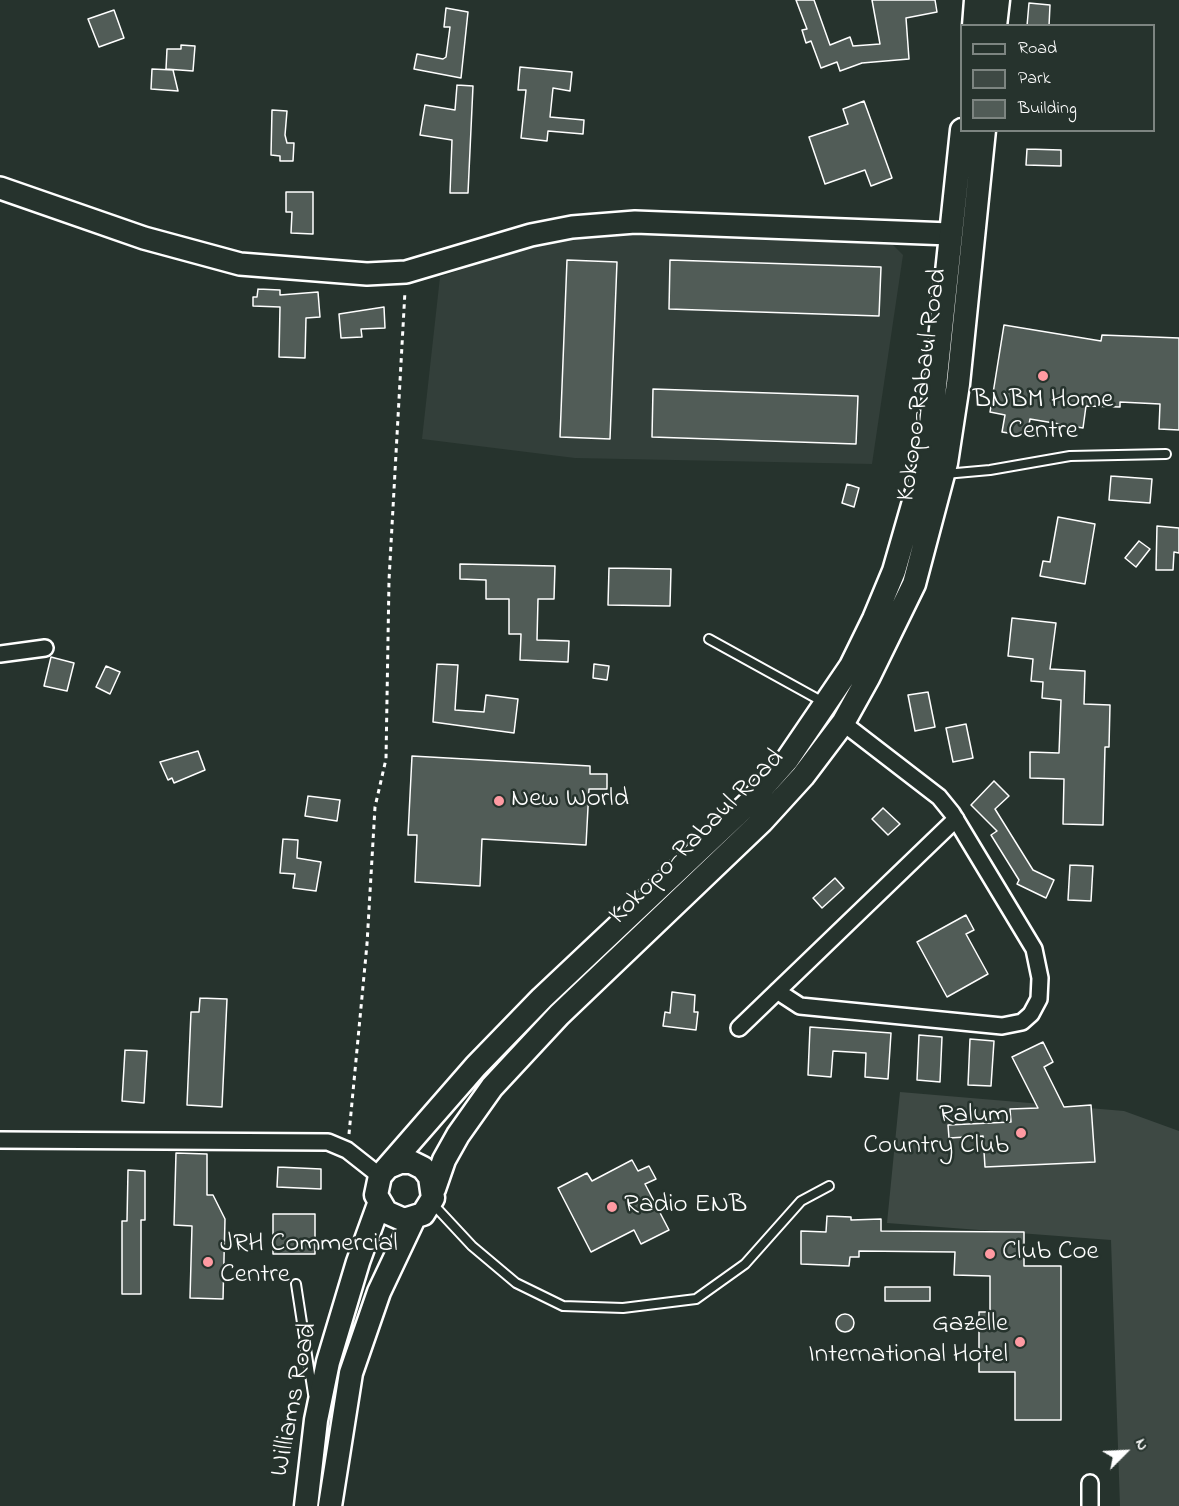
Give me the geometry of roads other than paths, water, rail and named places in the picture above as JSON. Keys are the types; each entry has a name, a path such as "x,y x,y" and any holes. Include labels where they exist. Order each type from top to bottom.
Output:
{"main road":[{"path":"974,24 976,0"},
{"path":"995,24 998,0"},
{"name":"Kokopo-Rabaul Road","path":"384,1172 476,1066 542,998 749,803 787,760 851,666 874,619 914,509 928,453 962,132"},
{"name":"Kokopo-Rabaul Road","path":"432,1196 444,1160 458,1135 492,1088 559,1015 762,821 803,776 843,723 893,629 914,584 944,474 958,384 984,132"},
{"path":"399,1162 411,1162 423,1168 430,1177 432,1196 423,1214 414,1218 394,1218 379,1204 376,1195 384,1172 399,1162"},
{"name":"Williams Road","path":"306,1506 316,1420 344,1306 379,1204"},
{"name":"Williams Road","path":"330,1506 351,1373 379,1292 414,1218"}],"street":[{"path":"0,188 144,238 240,264 367,274 406,273 531,235 582,226 635,222 950,234"},
{"path":"0,654 45,648"},
{"path":"777,992 800,1006 1002,1026 1022,1022 1031,1014 1039,999 1040,978 1034,949 956,819 939,797 843,723"},
{"path":"739,1028 956,819"},
{"path":"0,1140 328,1142 347,1150 384,1172"},
{"path":"1090,1483 1090,1506"}],"lane":[{"path":"944,474 990,470 1070,456 1166,454"},
{"path":"709,639 826,703"},
{"path":"432,1196 472,1246 516,1282 563,1306 623,1308 696,1299 745,1264 801,1201 829,1186"},
{"path":"297,1284 316,1420"}],"place":[{"name":"BNBM Home Centre","path":"1043,376"},
{"name":"New World","path":"499,801"},
{"name":"Ralum Country Club","path":"1021,1133"},
{"name":"Radio ENB","path":"612,1207"},
{"name":"Club Coe","path":"990,1254"},
{"name":"JRH Commercial Centre","path":"208,1262"},
{"name":"Gazelle International Hotel","path":"1020,1342"}]}
